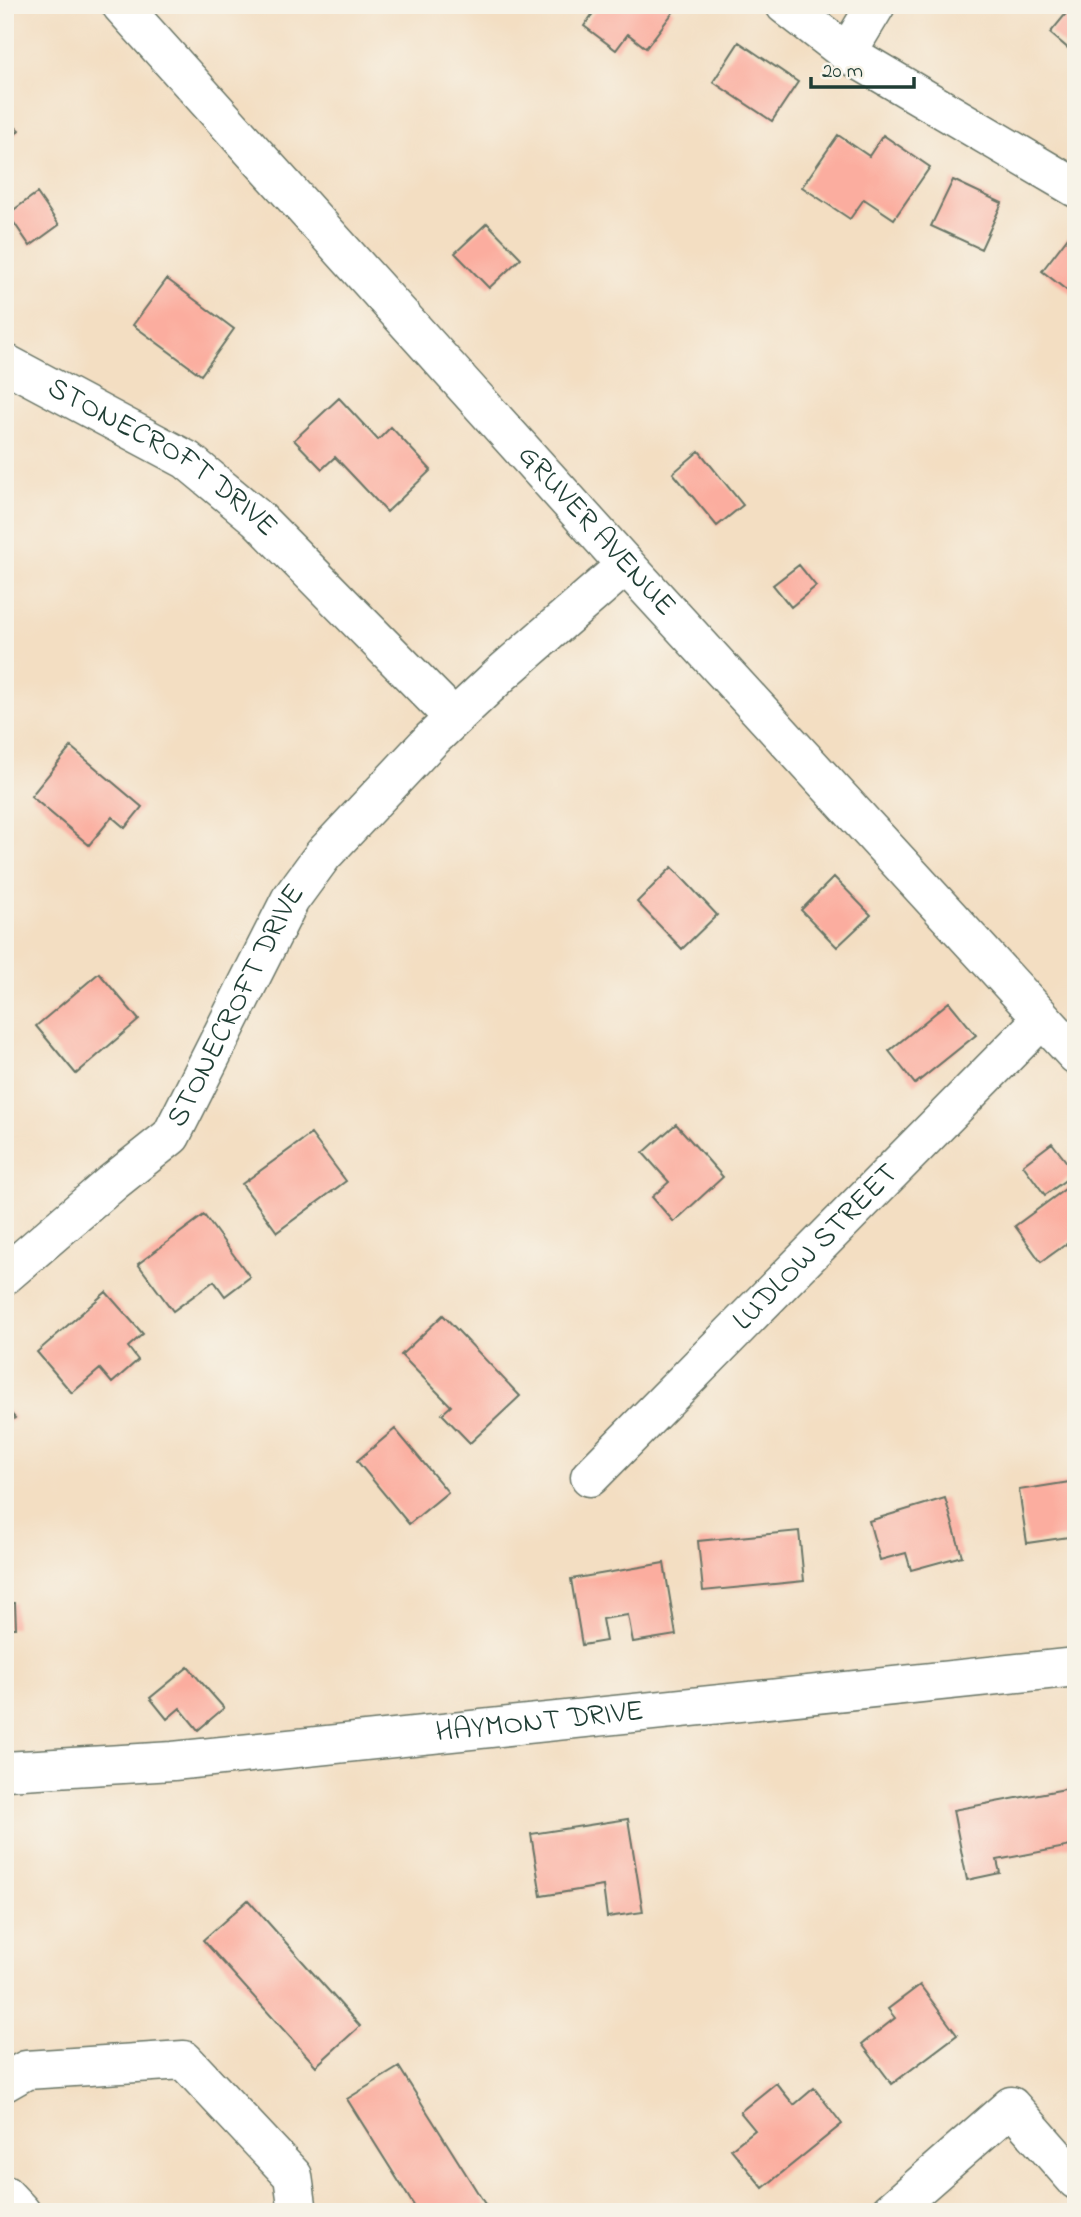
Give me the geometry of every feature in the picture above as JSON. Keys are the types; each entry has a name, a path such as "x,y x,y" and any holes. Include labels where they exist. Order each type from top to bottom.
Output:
{"street":[{"name":"GRUVER AVENUE","path":"121,5 626,565 1076,1055"},
{"path":"785,5 847,53 1076,188"},
{"path":"847,53 876,5"},
{"name":"STONECROFT DRIVE","path":"5,363 187,460 229,493 267,528 454,718"},
{"name":"STONECROFT DRIVE","path":"5,1275 171,1136 290,900 323,855 454,718 626,565"},
{"name":"LUDLOW STREET","path":"590,1477 1042,1019"},
{"name":"HAYMONT DRIVE","path":"5,1770 173,1761 1076,1667"},
{"path":"5,2082 26,2070 184,2060 293,2176 298,2212"},
{"path":"890,2212 1011,2106 1076,2180"},
{"path":"5,2195 21,2212"}],"building":[{"path":"225,5 242,5 235,13"},
{"path":"599,5 666,5 674,11 646,48 628,34 616,50 584,26"},
{"path":"1073,5 1076,5 1076,55 1050,33"},
{"path":"739,42 798,82 772,121 713,82"},
{"path":"5,118 19,130 5,147"},
{"path":"838,135 869,156 883,135 930,167 894,219 864,199 850,219 802,187"},
{"path":"953,180 1002,203 981,249 931,226"},
{"path":"37,193 59,225 30,246 8,214"},
{"path":"487,223 521,258 489,288 455,253"},
{"path":"1071,233 1076,236 1074,296 1042,271"},
{"path":"167,279 234,329 201,375 133,325"},
{"path":"339,398 378,440 391,427 431,470 387,512 335,457 322,469 294,440"},
{"path":"699,451 743,505 717,526 673,473"},
{"path":"799,565 816,586 791,607 773,585"},
{"path":"71,747 142,807 125,828 112,817 89,845 31,796"},
{"path":"672,867 717,915 682,949 637,902"},
{"path":"834,877 871,915 837,947 801,910"},
{"path":"99,973 139,1020 76,1074 36,1026"},
{"path":"949,1002 976,1035 915,1084 889,1051"},
{"path":"676,1124 723,1177 674,1222 652,1197 669,1182 643,1153"},
{"path":"311,1134 346,1181 277,1232 242,1184"},
{"path":"1052,1143 1075,1173 1045,1195 1023,1165"},
{"path":"1076,1181 1076,1237 1041,1262 1015,1226"},
{"path":"204,1215 250,1277 225,1296 214,1281 173,1311 138,1264"},
{"path":"106,1292 143,1334 128,1347 138,1360 112,1383 100,1369 72,1393 37,1352"},
{"path":"443,1315 520,1396 470,1443 442,1414 451,1406 401,1355"},
{"path":"5,1407 15,1418 5,1426"},
{"path":"395,1429 448,1492 409,1524 357,1461"},
{"path":"1076,1481 1076,1536 1027,1543 1019,1490"},
{"path":"945,1498 962,1556 911,1570 906,1553 880,1560 869,1521"},
{"path":"799,1531 804,1581 703,1591 698,1541"},
{"path":"664,1563 676,1635 633,1642 628,1615 602,1619 606,1641 582,1645 571,1579"},
{"path":"5,1603 15,1603 16,1628 5,1628"},
{"path":"188,1667 224,1708 198,1730 180,1708 167,1719 150,1698"},
{"path":"1076,1787 1076,1845 997,1860 1000,1873 967,1880 953,1810"},
{"path":"628,1819 643,1912 607,1917 603,1886 541,1896 531,1834"},
{"path":"248,1900 360,2026 316,2066 203,1940"},
{"path":"920,1985 957,2035 892,2084 862,2044 895,2018 888,2009"},
{"path":"399,2067 488,2209 484,2212 418,2212 347,2099"},
{"path":"776,2083 794,2105 814,2088 842,2124 763,2188 731,2149 755,2130 740,2112"}]}
